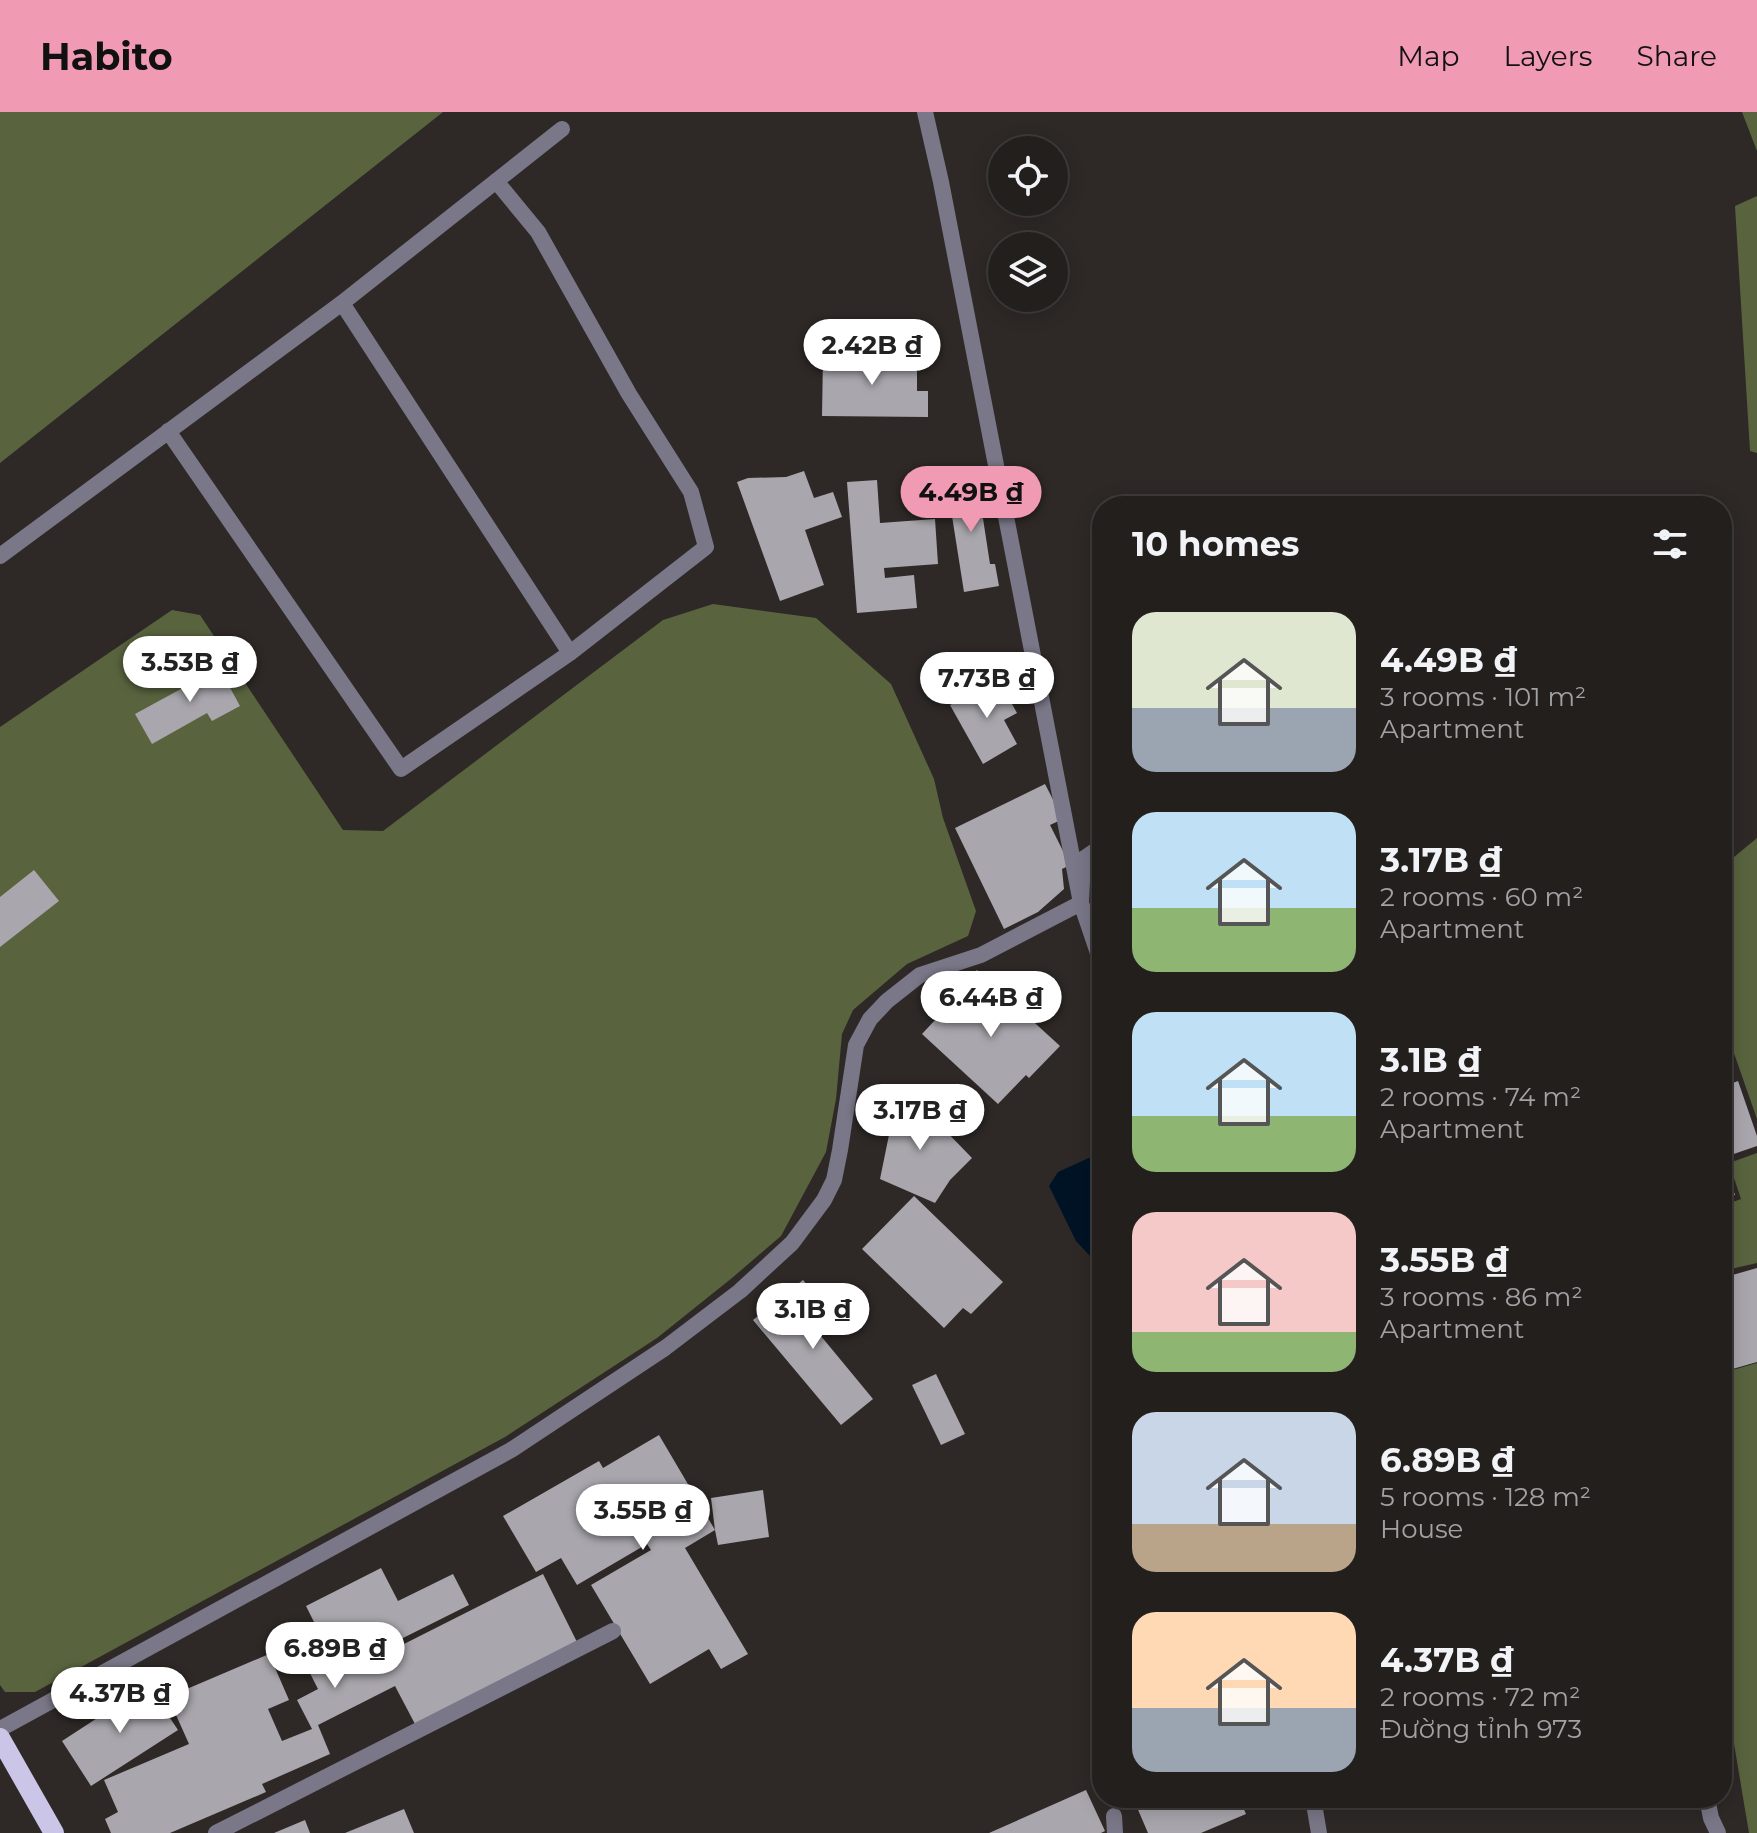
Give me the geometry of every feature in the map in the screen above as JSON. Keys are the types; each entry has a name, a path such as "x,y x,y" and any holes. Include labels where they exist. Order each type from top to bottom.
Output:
{"main road":[{"path":"0,1738 54,1833"}],"street":[{"path":"925,112 945,198 1081,903 1092,935"},
{"path":"0,556 342,303 562,129"},
{"path":"168,431 401,769 570,653 706,547 691,492 629,394 538,232 496,181"},
{"path":"342,303 570,653"},
{"path":"1081,903 1083,859 1092,853"},
{"path":"0,1729 511,1450 665,1348 740,1291 792,1243 824,1200 834,1180 856,1045 870,1019 920,975 981,955 1081,903"},
{"path":"216,1833 613,1631"},
{"path":"1315,1808 1319,1833"},
{"path":"1709,1808 1718,1833"}],"green space":[{"path":"0,112 443,112 0,463"},
{"path":"1742,112 1757,112 1757,151"},
{"path":"1757,196 1757,453 1750,451 1735,206"},
{"path":"713,604 816,618 891,684 934,779 943,818 976,911 968,936 907,964 853,1010 842,1034 836,1099 826,1152 781,1236 657,1338 505,1437 35,1692 5,1692 0,1685 0,727 172,610 200,615 343,830 383,831 663,620"},
{"path":"1757,838 1757,1119 1732,1048 1732,859"},
{"path":"1757,1153 1757,1263 1732,1269 1732,1202 1741,1199 1732,1162"},
{"path":"1757,1363 1757,1833 1749,1833 1732,1732 1732,1370"}],"water":[{"path":"1092,1157 1092,1258 1076,1241 1049,1186 1058,1172"}],"building":[{"path":"823,356 917,357 917,391 928,391 928,417 822,416"},
{"path":"804,471 814,498 833,492 842,517 805,530 824,585 780,601 737,482 748,478 786,477"},
{"path":"976,473 990,564 995,564 999,586 964,592 946,478"},
{"path":"877,480 880,523 935,519 938,564 884,568 885,578 914,575 917,608 857,613 847,482"},
{"path":"215,660 240,706 212,721 207,713 152,744 135,714 190,684 186,677"},
{"path":"998,679 1017,713 1004,720 1017,744 983,764 950,705"},
{"path":"1045,784 1063,819 1050,825 1070,865 1062,869 1064,889 1038,912 1004,929 955,828"},
{"path":"34,870 59,901 0,947 0,897"},
{"path":"977,970 1060,1046 998,1104 922,1034 949,1005 959,1013 971,1001 958,990"},
{"path":"1738,1081 1757,1136 1757,1146 1732,1155 1732,1083"},
{"path":"909,1093 972,1158 950,1180 935,1203 880,1179 890,1130 895,1123 886,1115"},
{"path":"914,1196 1003,1282 971,1314 963,1308 944,1328 862,1249"},
{"path":"1757,1268 1757,1362 1732,1369 1732,1275"},
{"path":"803,1280 833,1316 816,1330 873,1399 841,1425 753,1320"},
{"path":"936,1374 965,1434 941,1445 912,1385"},
{"path":"659,1435 715,1530 685,1548 748,1654 721,1669 709,1649 650,1684 591,1585 651,1550 647,1544 577,1585 561,1558 536,1572 503,1516 599,1461 603,1468"},
{"path":"763,1490 769,1537 718,1545 711,1498"},
{"path":"381,1568 398,1601 453,1574 469,1605 399,1640 402,1645 543,1574 577,1642 415,1724 395,1686 318,1725 330,1754 262,1784 266,1792 170,1833 111,1833 105,1819 118,1812 104,1780 189,1744 168,1697 269,1654 289,1700 268,1709 282,1741 312,1729 297,1700 318,1689 290,1634 314,1622 306,1606"},
{"path":"148,1685 178,1730 91,1786 62,1741"},
{"path":"1086,1790 1105,1831 1101,1833 989,1833"},
{"path":"1137,1808 1243,1808 1246,1814 1201,1833 1148,1833"},
{"path":"404,1809 414,1833 345,1833"},
{"path":"305,1820 310,1833 274,1833"}]}
